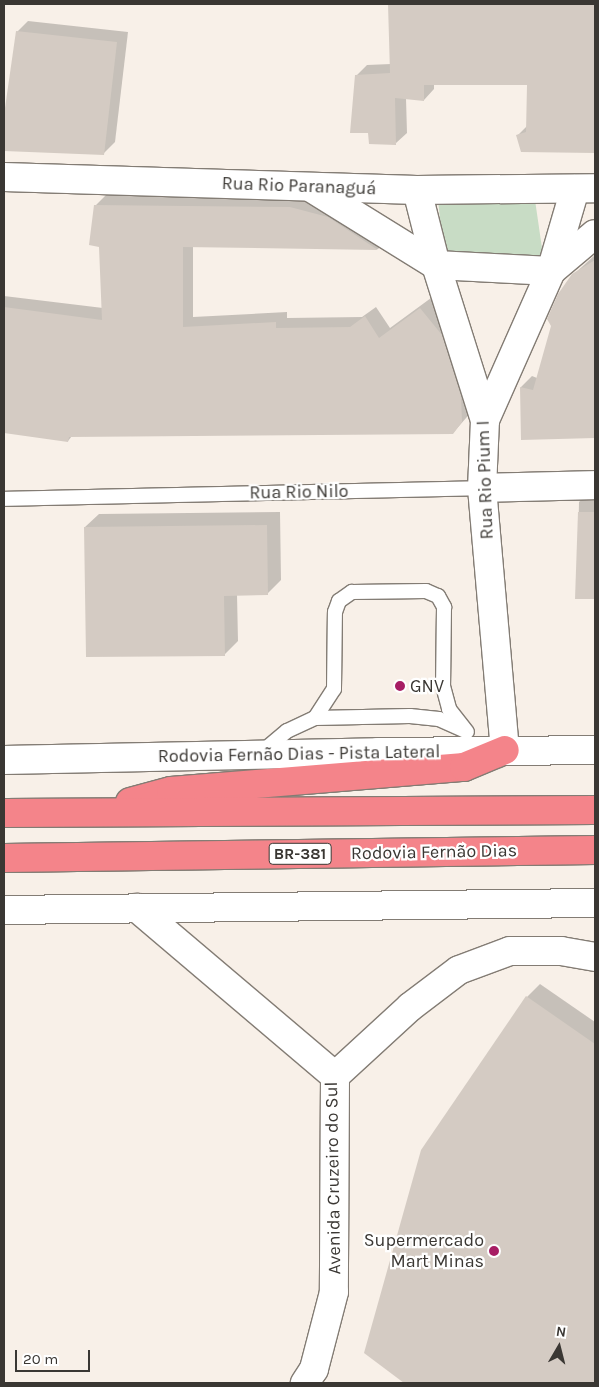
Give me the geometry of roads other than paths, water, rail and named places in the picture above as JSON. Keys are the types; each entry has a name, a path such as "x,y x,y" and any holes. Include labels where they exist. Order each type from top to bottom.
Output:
{"highway":[{"path":"95,812 171,791 464,767 485,744"},
{"path":"4,813 595,810"},
{"name":"Rodovia Fernão Dias","path":"4,858 595,850"}],"street":[{"name":"Rua Rio Paranaguá","path":"4,177 417,190 585,188"},
{"path":"309,186 436,265 551,271 595,234"},
{"path":"485,420 551,271 585,188"},
{"name":"Rua Rio Pium I","path":"417,190 436,265 485,420 482,488 485,744"},
{"name":"Rua Rio Nilo","path":"482,488 595,485"},
{"name":"Rodovia Fernão Dias - Pista Lateral","path":"4,760 259,754 485,744 595,750"},
{"path":"4,910 595,903"},
{"name":"Avenida Cruzeiro do Sul","path":"137,908 335,1076 334,1292 314,1369 305,1383"},
{"path":"335,1076 410,1007 460,970 510,951 561,951 595,957"}],"lane":[{"name":"Rua Rio Nilo","path":"4,499 482,488"},
{"path":"315,718 334,689 335,612 339,601 352,592 426,591 438,596 444,607 443,686 449,709 485,744"},
{"path":"259,754 287,731 315,718 410,716 439,719 485,744"}],"place":[{"name":"GNV","path":"400,686"},
{"name":"Supermercado Mart Minas","path":"494,1251"}]}
